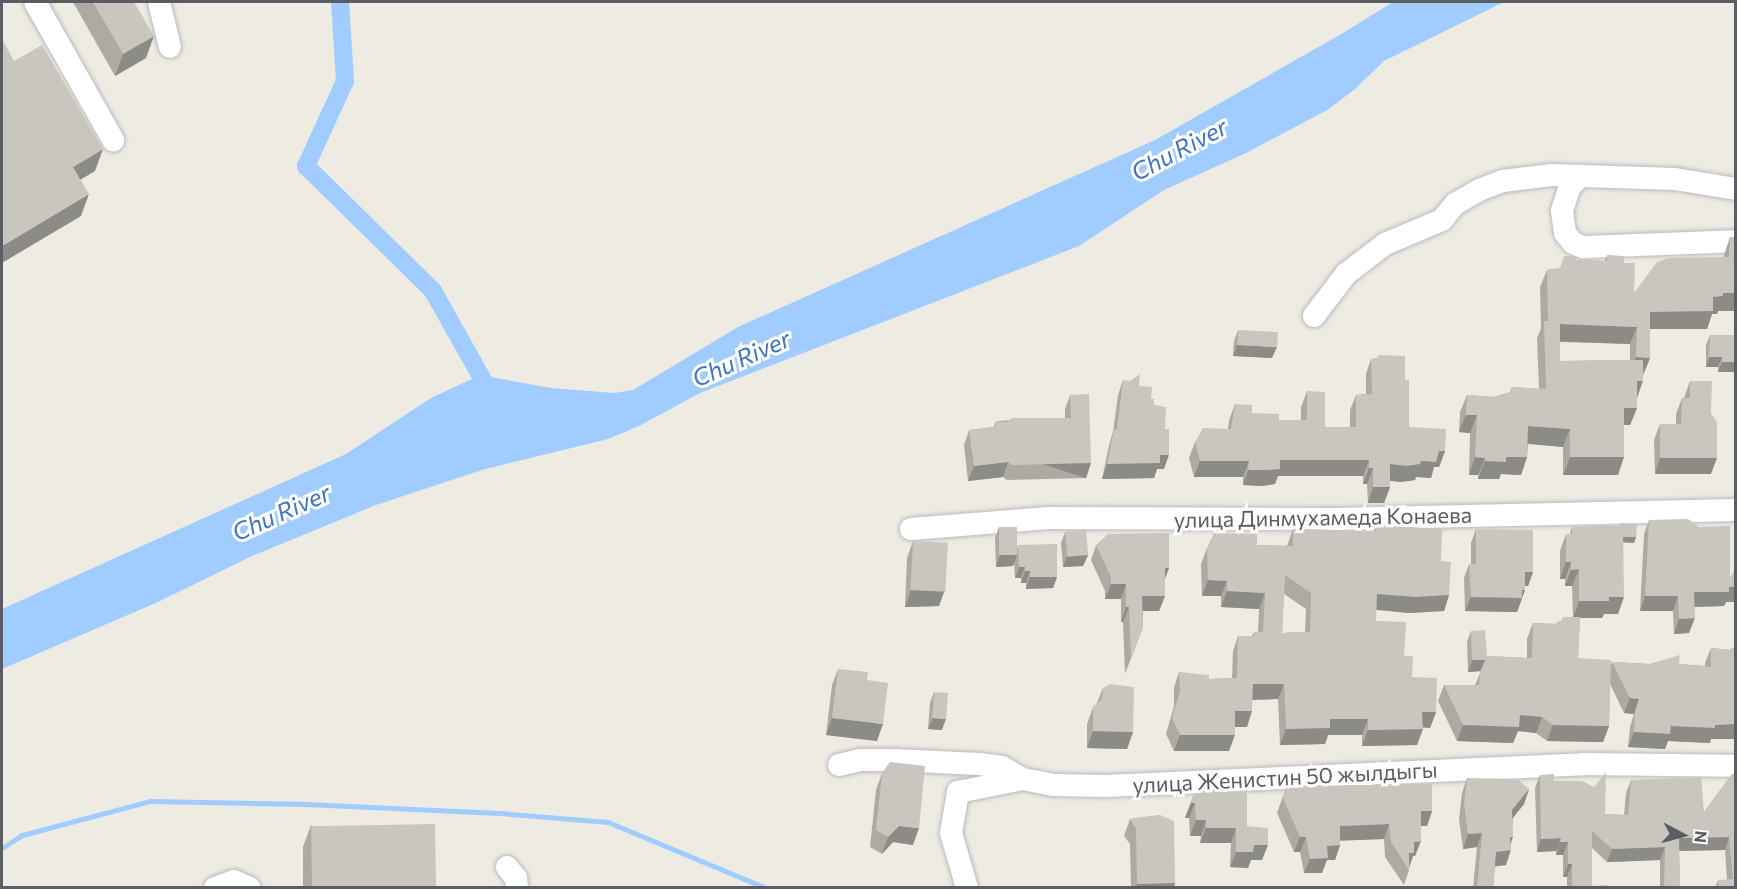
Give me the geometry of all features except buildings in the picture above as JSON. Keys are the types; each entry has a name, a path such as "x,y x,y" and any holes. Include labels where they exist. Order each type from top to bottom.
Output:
{"street":[{"path":"36,2 113,140"},
{"path":"159,2 170,47"},
{"path":"1314,316 1346,274 1385,244 1442,220 1455,204 1479,190 1503,181 1529,176 1676,179 1736,189"},
{"path":"1581,176 1570,186 1562,211 1565,233 1573,243 1583,247 1736,241"},
{"name":"улица Динмухамеда Конаева","path":"911,529 1049,518 1337,519 1736,510"},
{"name":"улица Женистин 50 жылдыгы","path":"839,765 860,760 979,764 1002,767 1023,779 1054,785 1106,786 1583,764 1736,766"},
{"path":"967,888 951,833 958,792 1023,779"},
{"path":"507,867 516,878 517,888"},
{"path":"215,888 234,881 250,888"}],"water":[{"name":"Chu River","path":"1393,2 1504,2 1384,61 1355,89 1329,109 1246,153 1164,190 1079,246 700,393 639,426 608,439 482,470 376,505 252,556 158,602 2,669 2,609 346,454 431,398 480,375 551,388 614,393 633,390 738,327 1155,140"}],"waterway":[{"path":"340,2 345,81 306,166 433,291 492,396"},
{"path":"2,848 22,835 150,801 306,804 499,813 608,822 766,888"}]}
